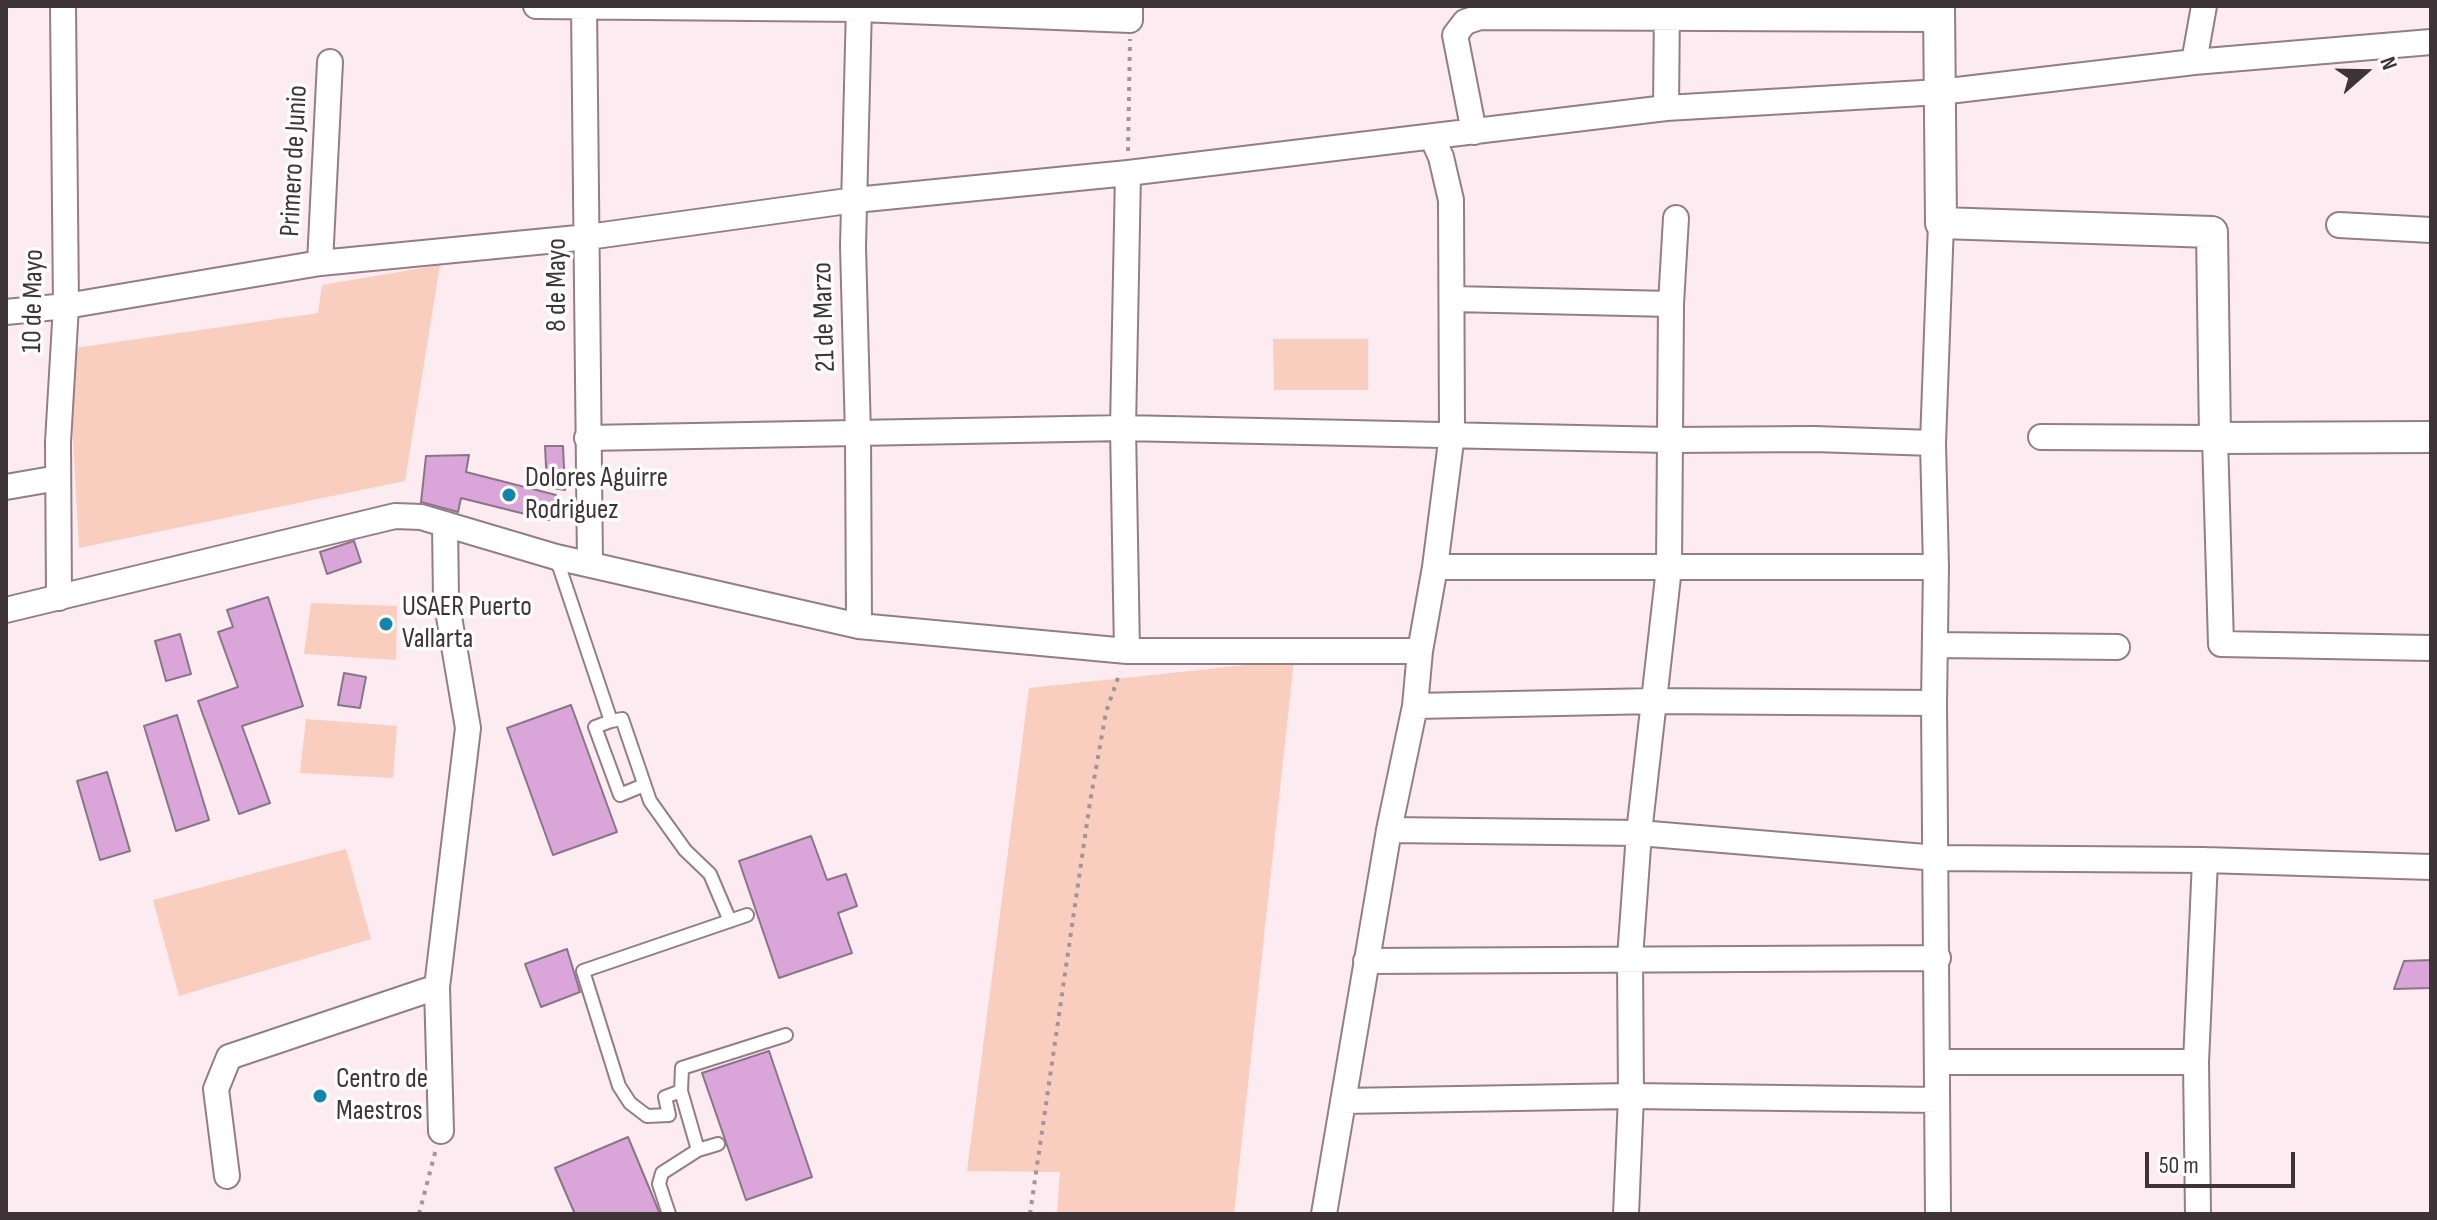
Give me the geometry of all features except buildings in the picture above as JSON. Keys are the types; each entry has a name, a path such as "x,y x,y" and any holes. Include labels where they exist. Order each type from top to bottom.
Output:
{"street":[{"name":"10 de Mayo","path":"59,598 58,478 66,306 63,6"},
{"path":"536,6 1130,13"},
{"path":"2194,62 2204,6"},
{"name":"8 de Mayo","path":"584,7 590,564"},
{"name":"21 de Marzo","path":"859,8 853,246 859,626"},
{"path":"1474,132 1455,35 1465,22 1480,17 1938,12 1941,223 1933,443 1938,1214"},
{"path":"1666,108 1667,13"},
{"path":"6,312 66,306 320,263 588,237 855,200 1128,173 1666,108 1940,92 2425,39"},
{"name":"Primero de Junio","path":"320,263 330,62"},
{"path":"1324,1214 1389,830 1415,706 1420,651 1435,567 1452,434 1451,200 1441,157 1432,137"},
{"path":"1127,651 1123,428 1128,173"},
{"path":"1626,1214 1631,1096 1630,958 1639,833 1669,568 1671,304 1676,218"},
{"path":"1941,223 2212,232 2221,644 2431,648"},
{"path":"2339,225 2431,230"},
{"path":"1453,299 1671,304"},
{"path":"587,438 1123,428 1933,443"},
{"path":"2041,437 2431,437"},
{"path":"6,487 58,478"},
{"path":"6,610 395,516 421,517 556,557 859,626 1127,651 1420,651"},
{"path":"441,1131 437,987 468,728 446,599 445,524"},
{"path":"1435,567 1936,567"},
{"path":"1936,645 2117,647"},
{"path":"1415,706 1655,701 1934,703"},
{"path":"1389,830 1639,833 1937,858 2205,860 2431,867"},
{"path":"2198,1214 2196,1062 2205,860"},
{"path":"1366,961 1938,958"},
{"path":"227,1176 216,1089 229,1057 437,987"},
{"path":"1937,1062 2196,1062"},
{"path":"1343,1101 1631,1096 1937,1100"}],"lane":[{"path":"556,557 611,721"},
{"path":"644,785 620,795 595,727 622,719 650,801 685,850 710,874 730,921"},
{"path":"687,1109 669,1115 647,1116 630,1103 619,1086 583,971 747,915"},
{"path":"698,1150 681,1091 682,1068 786,1035"},
{"path":"669,1115 665,1097 681,1091"},
{"path":"669,1214 659,1184 662,1173 698,1150 718,1144"}],"path":[{"path":"1128,173 1130,13"},
{"path":"1030,1214 1090,802 1106,712 1127,651"},
{"path":"419,1214 441,1131"}],"shaded area":[{"path":"440,265 405,481 79,548 68,349 318,313 322,285"},
{"path":"1273,339 1368,339 1368,390 1274,390"},
{"path":"311,603 397,606 396,660 304,654"},
{"path":"1294,660 1234,1214 1057,1214 1060,1172 967,1171 1029,688"},
{"path":"306,719 397,726 393,778 300,773"},
{"path":"346,849 371,939 179,996 153,900"}],"place":[{"name":"Dolores Aguirre Rodriguez","path":"509,495"},
{"name":"USAER Puerto Vallarta","path":"386,624"},
{"name":"Centro de Maestros","path":"320,1096"}]}
